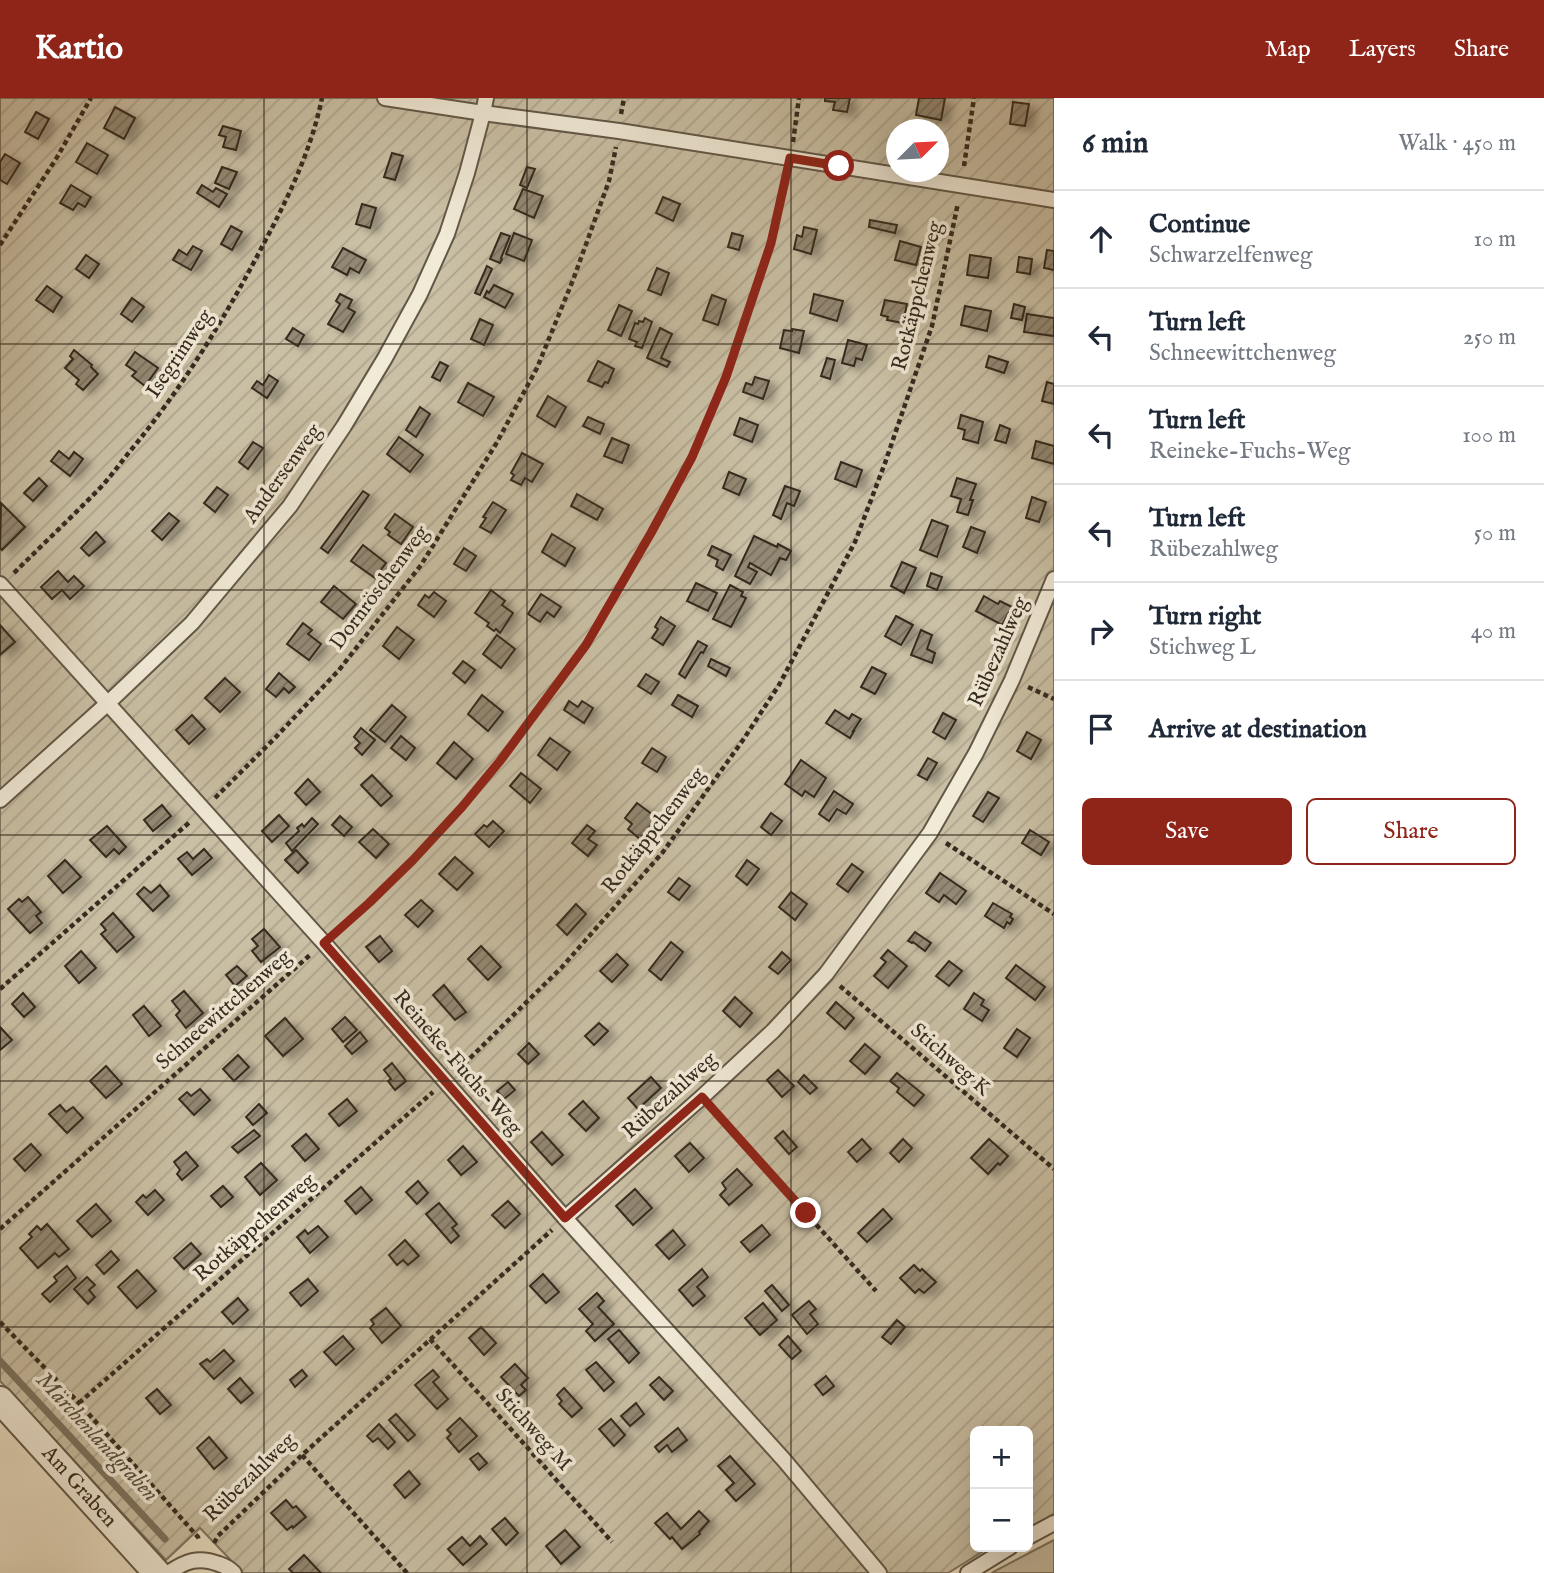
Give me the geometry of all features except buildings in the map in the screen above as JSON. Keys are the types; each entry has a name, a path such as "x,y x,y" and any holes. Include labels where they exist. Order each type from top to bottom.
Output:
{"street":[{"name":"Am Graben","path":"0,1400 157,1573"}],"lane":[{"path":"385,98 619,131 1054,200"},
{"name":"Andersenweg","path":"0,800 192,623 290,506 344,426 420,294 447,234 467,173 486,98"},
{"name":"Rübezahlweg","path":"565,1218 773,1031 826,974 930,834 976,753 1012,680 1054,579"},
{"name":"Reineke-Fuchs-Weg","path":"0,585 324,943 565,1218 784,1460 879,1573"},
{"path":"1033,1534 1054,1523"},
{"path":"968,1573 1002,1552"},
{"path":"168,1573 180,1565 204,1558 229,1568 234,1573"}],"path":[{"path":"0,245 56,159 91,98"},
{"name":"Isegrimweg","path":"0,585 102,486 149,429 189,373 228,312 286,200 303,163 322,98"},
{"name":"Dornröschenweg","path":"0,989 203,810 275,738 339,670 421,565 496,444 537,368 610,181 624,98"},
{"name":"Schneewittchenweg","path":"0,1228 369,903 413,860 500,761 586,645 692,457 726,377 771,243 790,158 799,98"},
{"name":"Rotkäppchenweg","path":"79,1403 446,1081 562,967 663,852 743,740 779,685 855,542 885,463 932,326 961,184 974,98"},
{"path":"1012,680 1054,699"},
{"path":"930,834 1054,914"},
{"name":"Stichweg K","path":"826,974 1054,1169"},
{"path":"702,1097 876,1291"},
{"name":"Rübezahlweg","path":"204,1558 218,1536 302,1455 565,1218"},
{"path":"0,1322 79,1403 198,1536 204,1558"},
{"name":"Stichweg M","path":"430,1339 612,1542"},
{"path":"302,1455 407,1573"}],"shaded area":[{"path":"0,98 1054,98 1054,1515 1033,1526 1033,1426 970,1426 970,1552 982,1552 948,1573 243,1573 200,1528 166,1560 0,1381"},
{"path":"1054,1540 1054,1573 992,1573 1033,1552"}],"waterway":[{"name":"Märchenlandgraben","path":"0,1361 165,1539"}],"route":[{"path":"806,1213 702,1097 565,1218 324,943 413,860 462,807 500,761 586,645 692,457 726,377 771,243 790,158 839,166"}]}
